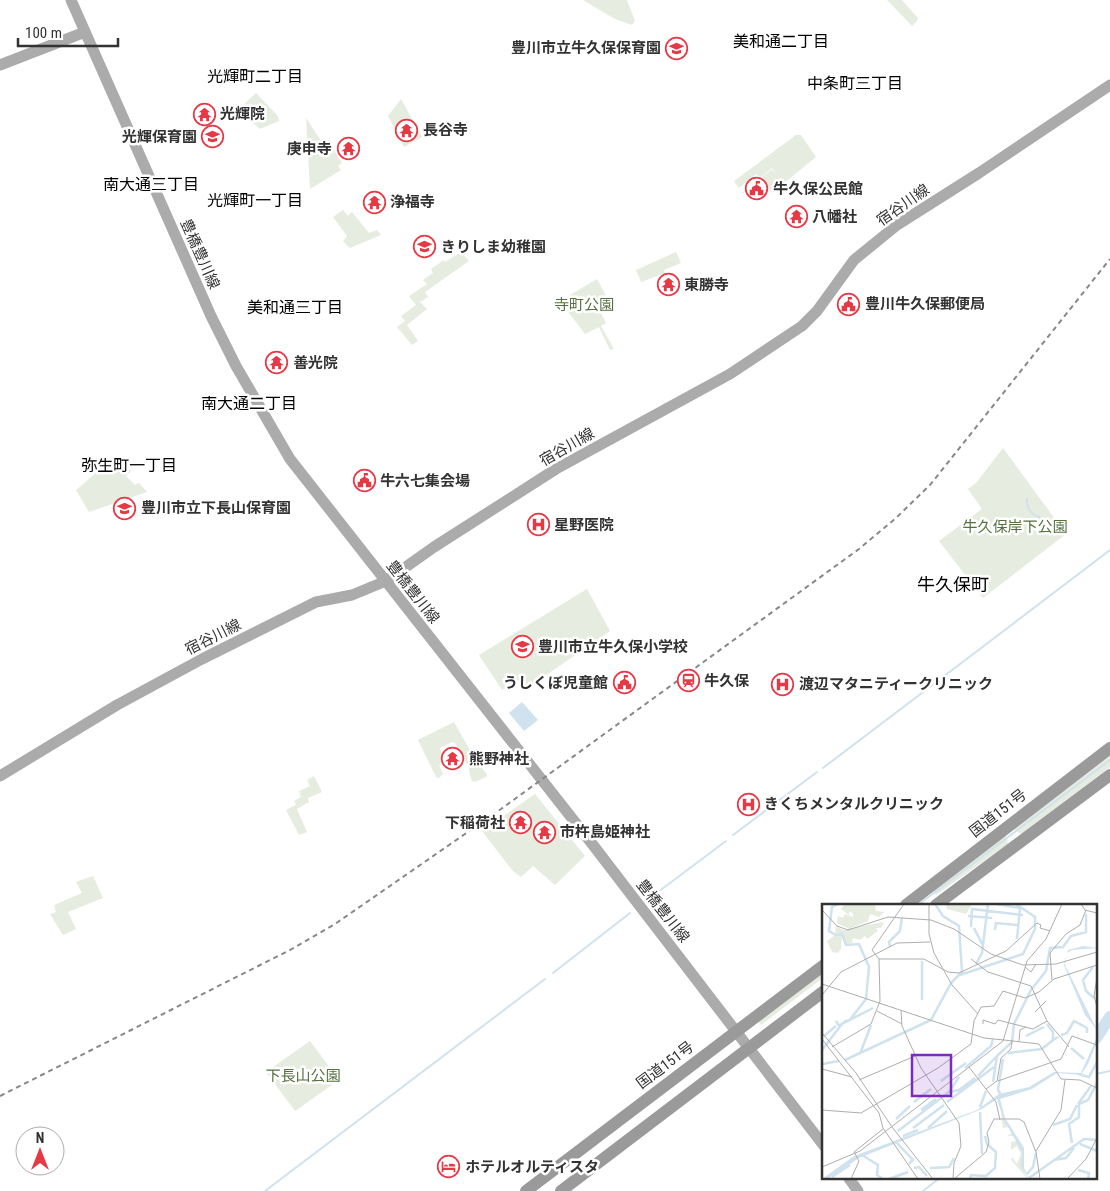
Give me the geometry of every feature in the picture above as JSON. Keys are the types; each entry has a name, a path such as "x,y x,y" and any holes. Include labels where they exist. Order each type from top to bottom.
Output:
{"highway":[{"name":"国道151号","path":"907,904 1110,748"},
{"path":"937,904 1110,776"},
{"name":"国道151号","path":"526,1191 822,966"},
{"path":"561,1191 822,993"}],"main road":[{"name":"豊橋豊川線","path":"71,0 208,309 236,366 290,459 588,838 822,1143"},
{"path":"0,65 85,32"},
{"name":"宿谷川線","path":"0,776 117,704 202,659 316,602 352,595 386,581 434,546 556,469 730,374 802,326 817,311 854,260 897,225 979,173 1110,85"},
{"path":"849,1178 858,1191"}],"green space":[{"path":"583,0 627,0 635,21 632,25 615,19"},
{"path":"887,0 902,0 918,18 917,21 912,26"},
{"path":"256,93 278,116 279,121 260,129 238,110"},
{"path":"401,99 422,137 404,147 388,116"},
{"path":"306,118 324,145 329,142 342,163 338,166 341,170 310,189"},
{"path":"796,135 801,135 816,157 772,193 760,179 772,169 779,178 772,168 760,178 756,174 739,188 734,181"},
{"path":"343,210 348,216 352,212 369,233 377,230 381,235 350,248 343,241 347,236 333,217"},
{"path":"461,252 469,261 425,292 428,297 420,302 427,309 407,325 418,341 412,345 397,327 405,321 401,316 416,305 409,296 427,284 423,280 433,273 431,269"},
{"path":"676,252 681,263 664,270 665,273 641,282 636,270"},
{"name":"寺町公園","path":"597,279 611,305 600,311 606,323 601,326 614,349 610,350 599,327 585,334 560,301"},
{"name":"牛久保岸下公園","path":"1003,448 1066,534 983,598 939,541 982,509 968,489 976,483"},
{"path":"116,456 131,471 126,476 135,485 139,483 147,492 89,512 76,490"},
{"path":"587,589 610,631 526,689 517,680 502,690 479,655"},
{"path":"454,722 476,761 487,774 486,777 475,782 472,781 469,768 455,743 452,742 440,748 444,762 439,765 443,774 439,778 436,777 418,740"},
{"path":"1110,751 1110,767 1021,834 1014,829"},
{"path":"314,776 322,792 308,798 309,802 297,809 307,832 299,835 286,810 296,805 294,801 301,797 299,791 310,786 307,780"},
{"path":"535,794 585,856 555,885 533,866 521,877 512,870 482,831"},
{"path":"1005,836 1008,844 936,895 932,888"},
{"path":"93,876 103,898 68,912 76,929 63,935 50,914 56,912 54,905 82,893 76,882"},
{"path":"822,970 822,979 761,1025 757,1020"},
{"name":"下長山公園","path":"310,1041 339,1080 295,1111 266,1072"}],"water":[{"path":"522,702 538,720 524,731 509,713"}],"waterway":[{"path":"1027,499 1030,511 1047,521 1050,532"},
{"path":"823,768 1110,550"},
{"path":"919,904 1110,760"},
{"path":"733,835 817,772"},
{"path":"650,898 726,841"},
{"path":"553,973 630,913"},
{"path":"265,1191 545,979"},
{"path":"1098,1035 1110,1017"},
{"path":"1098,1074 1110,1071"},
{"path":"923,1191 940,1178"}],"railway":[{"path":"0,1096 290,950 335,924 501,809 859,549 896,518 930,485 1110,259"}],"place":[{"name":"豊川市立牛久保保育園","path":"677,48"},
{"name":"光輝院","path":"204,114"},
{"name":"長谷寺","path":"407,130"},
{"name":"光輝保育園","path":"213,137"},
{"name":"庚申寺","path":"348,149"},
{"name":"牛久保公民館","path":"757,189"},
{"name":"浄福寺","path":"374,202"},
{"name":"八幡社","path":"796,217"},
{"name":"きりしま幼稚園","path":"425,247"},
{"name":"東勝寺","path":"668,285"},
{"name":"豊川牛久保郵便局","path":"849,304"},
{"name":"善光院","path":"277,363"},
{"name":"牛六七集会場","path":"364,481"},
{"name":"豊川市立下長山保育園","path":"125,508"},
{"name":"星野医院","path":"538,525"},
{"name":"豊川市立牛久保小学校","path":"522,647"},
{"name":"牛久保","path":"688,681"},
{"name":"うしくぼ児童館","path":"624,683"},
{"name":"渡辺マタニティークリニック","path":"783,684"},
{"name":"熊野神社","path":"453,759"},
{"name":"きくちメンタルクリニック","path":"748,804"},
{"name":"下稲荷社","path":"521,823"},
{"name":"市杵島姫神社","path":"544,832"},
{"name":"ホテルオルティスタ","path":"449,1167"}],"district":[{"name":"美和通二丁目","path":"781,41"},
{"name":"光輝町二丁目","path":"255,76"},
{"name":"中条町三丁目","path":"855,83"},
{"name":"南大通三丁目","path":"151,184"},
{"name":"光輝町一丁目","path":"255,200"},
{"name":"美和通三丁目","path":"295,307"},
{"name":"南大通二丁目","path":"249,403"},
{"name":"弥生町一丁目","path":"129,465"},
{"name":"牛久保町","path":"953,584"}]}
